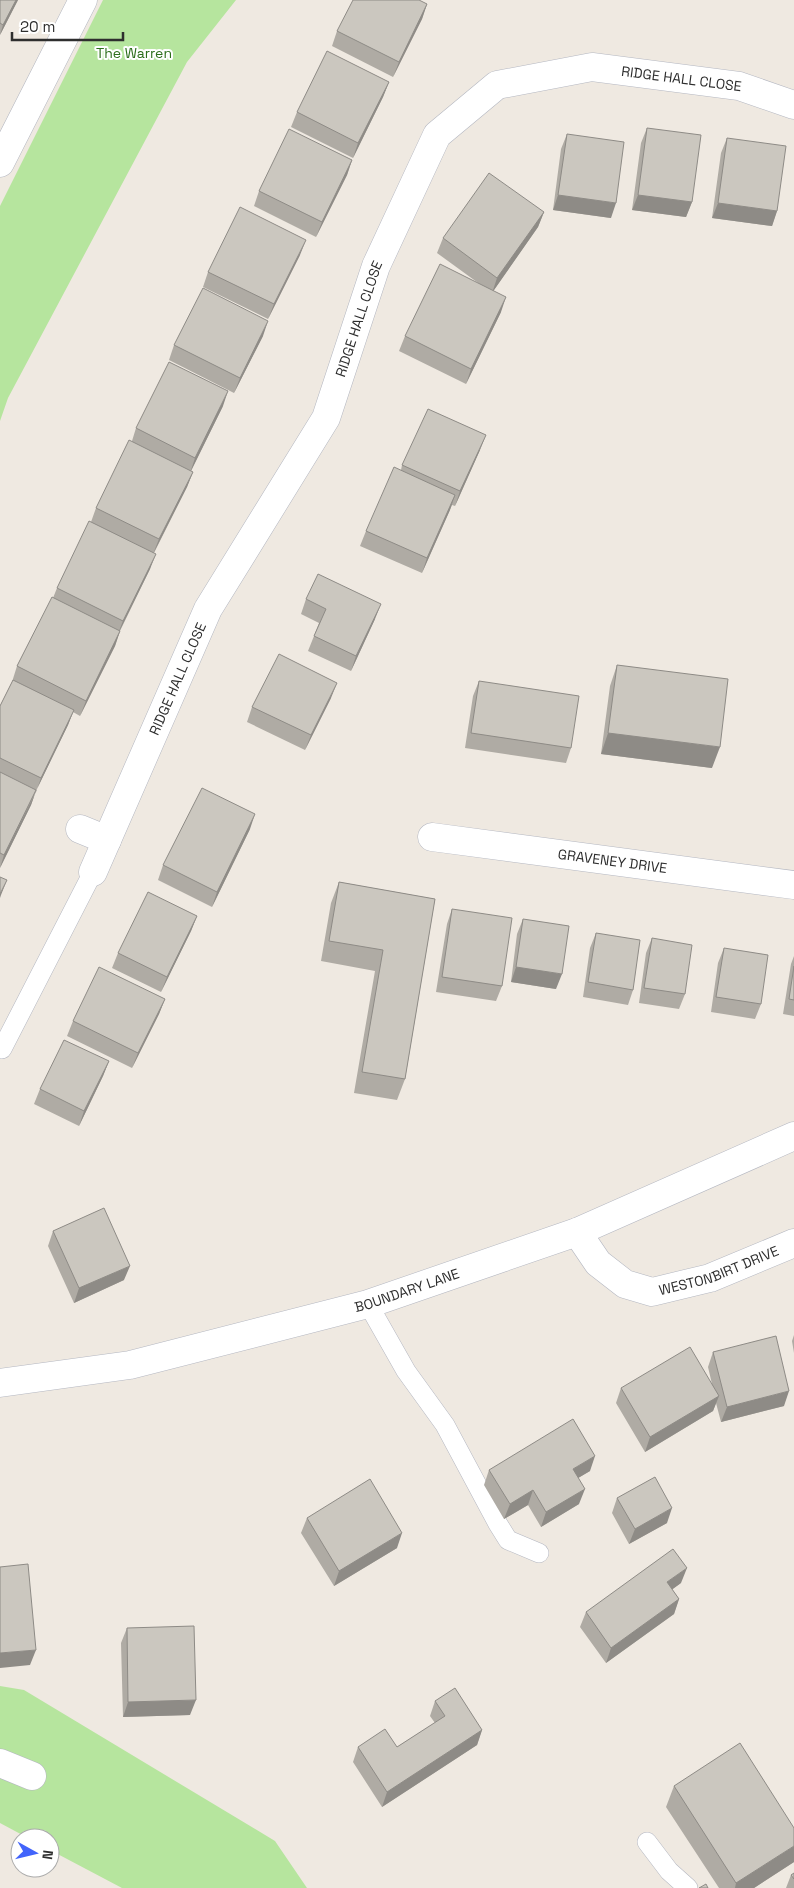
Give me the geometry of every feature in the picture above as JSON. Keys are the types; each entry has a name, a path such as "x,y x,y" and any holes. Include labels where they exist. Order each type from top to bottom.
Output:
{"street":[{"path":"0,163 83,0"},
{"name":"RIDGE HALL CLOSE","path":"93,872 208,609 326,418 376,266 437,135 497,85 592,66 739,86 794,106"},
{"path":"80,829 107,840"},
{"name":"GRAVENEY DRIVE","path":"432,837 794,885"},
{"name":"BOUNDARY LANE","path":"0,1383 130,1365 368,1304 576,1232 794,1136"},
{"name":"WESTONBIRT DRIVE","path":"576,1232 598,1263 625,1284 652,1292 710,1278 794,1243"},
{"path":"0,1762 32,1776"}],"lane":[{"name":"RIDGE HALL CLOSE","path":"2,1049 93,872"},
{"path":"368,1304 406,1372 445,1425 508,1540 539,1553"},
{"path":"647,1842 669,1871 688,1888"}],"green space":[{"name":"The Warren","path":"103,0 236,0 187,62 8,398 0,421 0,206"},
{"path":"0,1686 24,1690 275,1841 307,1888 122,1888 60,1855 60,1828 10,1828 0,1823"}],"building":[{"path":"0,0 16,0 3,25 0,23"},
{"path":"353,0 419,0 427,4 399,62 337,31"},
{"path":"327,51 389,82 358,143 297,112"},
{"path":"647,128 701,135 692,202 638,195"},
{"path":"289,129 352,160 322,222 259,191"},
{"path":"567,134 624,142 616,203 558,195"},
{"path":"727,138 786,146 777,211 718,203"},
{"path":"489,173 544,212 497,278 443,238"},
{"path":"240,207 306,240 274,304 208,272"},
{"path":"440,264 506,297 471,369 405,336"},
{"path":"203,288 268,321 240,378 174,345"},
{"path":"169,362 228,391 195,458 136,428"},
{"path":"428,409 486,435 460,491 402,465"},
{"path":"129,440 193,472 159,539 96,508"},
{"path":"394,467 455,495 427,558 366,531"},
{"path":"89,521 156,554 123,621 57,588"},
{"path":"318,574 381,604 356,656 314,636 326,609 306,599"},
{"path":"52,597 120,631 86,701 17,666"},
{"path":"279,654 337,683 311,735 252,707"},
{"path":"617,665 728,679 720,747 608,733"},
{"path":"13,680 74,710 41,778 0,758 0,706"},
{"path":"479,681 579,696 571,748 471,733"},
{"path":"0,772 36,790 4,855 0,853"},
{"path":"202,788 255,814 217,892 163,865"},
{"path":"0,877 7,880 0,894"},
{"path":"339,882 435,899 405,1079 362,1072 383,950 329,941"},
{"path":"148,892 197,916 167,977 118,953"},
{"path":"452,909 512,918 502,986 442,977"},
{"path":"523,919 569,926 562,974 516,967"},
{"path":"596,933 640,940 633,990 588,982"},
{"path":"652,938 692,945 685,994 644,988"},
{"path":"724,948 768,955 761,1004 716,997"},
{"path":"794,966 794,1000 789,999"},
{"path":"99,967 165,999 138,1053 73,1021"},
{"path":"64,1040 109,1061 84,1111 40,1089"},
{"path":"104,1208 130,1266 79,1288 53,1231"},
{"path":"776,1336 789,1391 727,1407 713,1352"},
{"path":"690,1347 719,1396 650,1437 621,1388"},
{"path":"573,1419 595,1456 573,1469 585,1489 546,1512 533,1490 510,1504 489,1470"},
{"path":"655,1477 672,1508 635,1529 617,1498"},
{"path":"370,1479 402,1533 339,1571 307,1518"},
{"path":"673,1549 687,1568 667,1582 679,1599 611,1648 586,1612"},
{"path":"28,1564 36,1650 0,1653 0,1567"},
{"path":"194,1626 196,1700 128,1702 127,1628"},
{"path":"455,1688 482,1730 387,1792 358,1747 385,1729 397,1747 445,1716 435,1701"},
{"path":"740,1743 794,1828 794,1846 736,1883 674,1786"},
{"path":"706,1884 708,1888 699,1888"}]}
